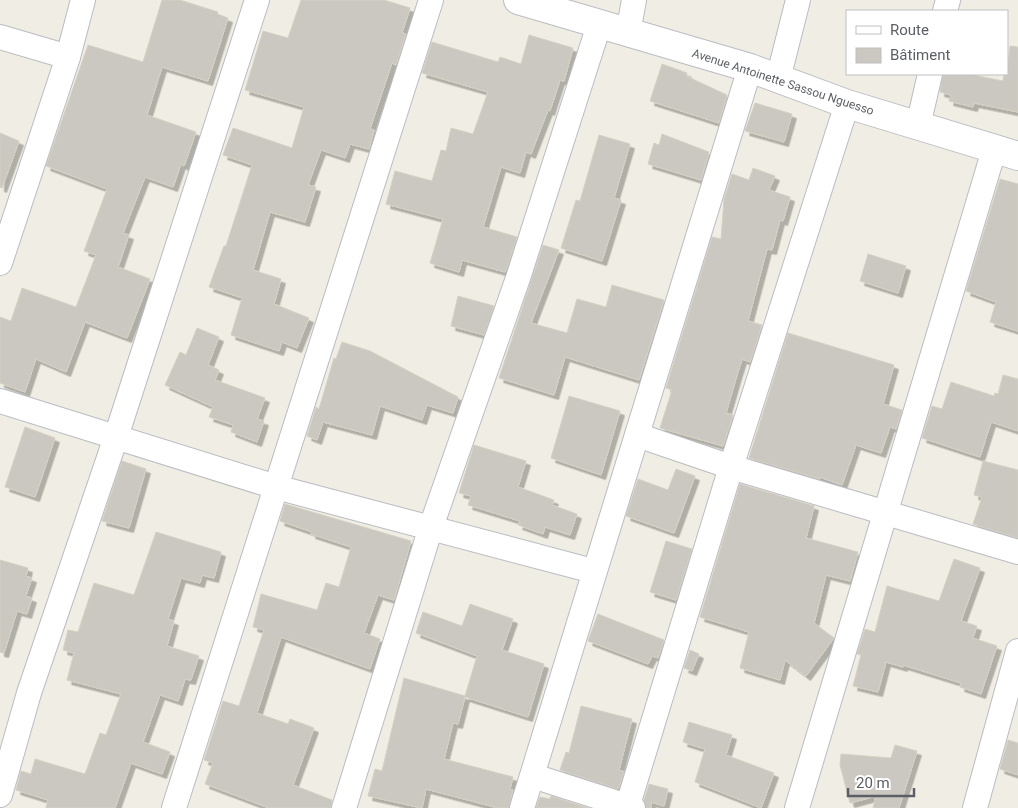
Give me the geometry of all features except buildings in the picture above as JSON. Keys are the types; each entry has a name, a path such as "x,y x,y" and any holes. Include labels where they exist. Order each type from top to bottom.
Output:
{"street":[{"path":"0,263 68,57 83,0"},
{"path":"0,795 58,605 116,437 257,0"},
{"path":"174,808 431,0"},
{"name":"Avenue Antoinette Sassou Nguesso","path":"518,0 750,68 847,104 1006,153"},
{"path":"628,33 634,0"},
{"path":"778,79 798,0"},
{"path":"344,808 431,527 518,278 599,25"},
{"path":"0,37 68,57"},
{"path":"522,808 593,572 750,68"},
{"path":"918,126 930,75"},
{"path":"533,776 629,807 731,467 847,104"},
{"path":"797,808 887,512 1006,153"},
{"path":"0,402 276,487 431,527 593,572"},
{"path":"637,435 731,467 1018,552"},
{"path":"975,808 1018,651"}]}
